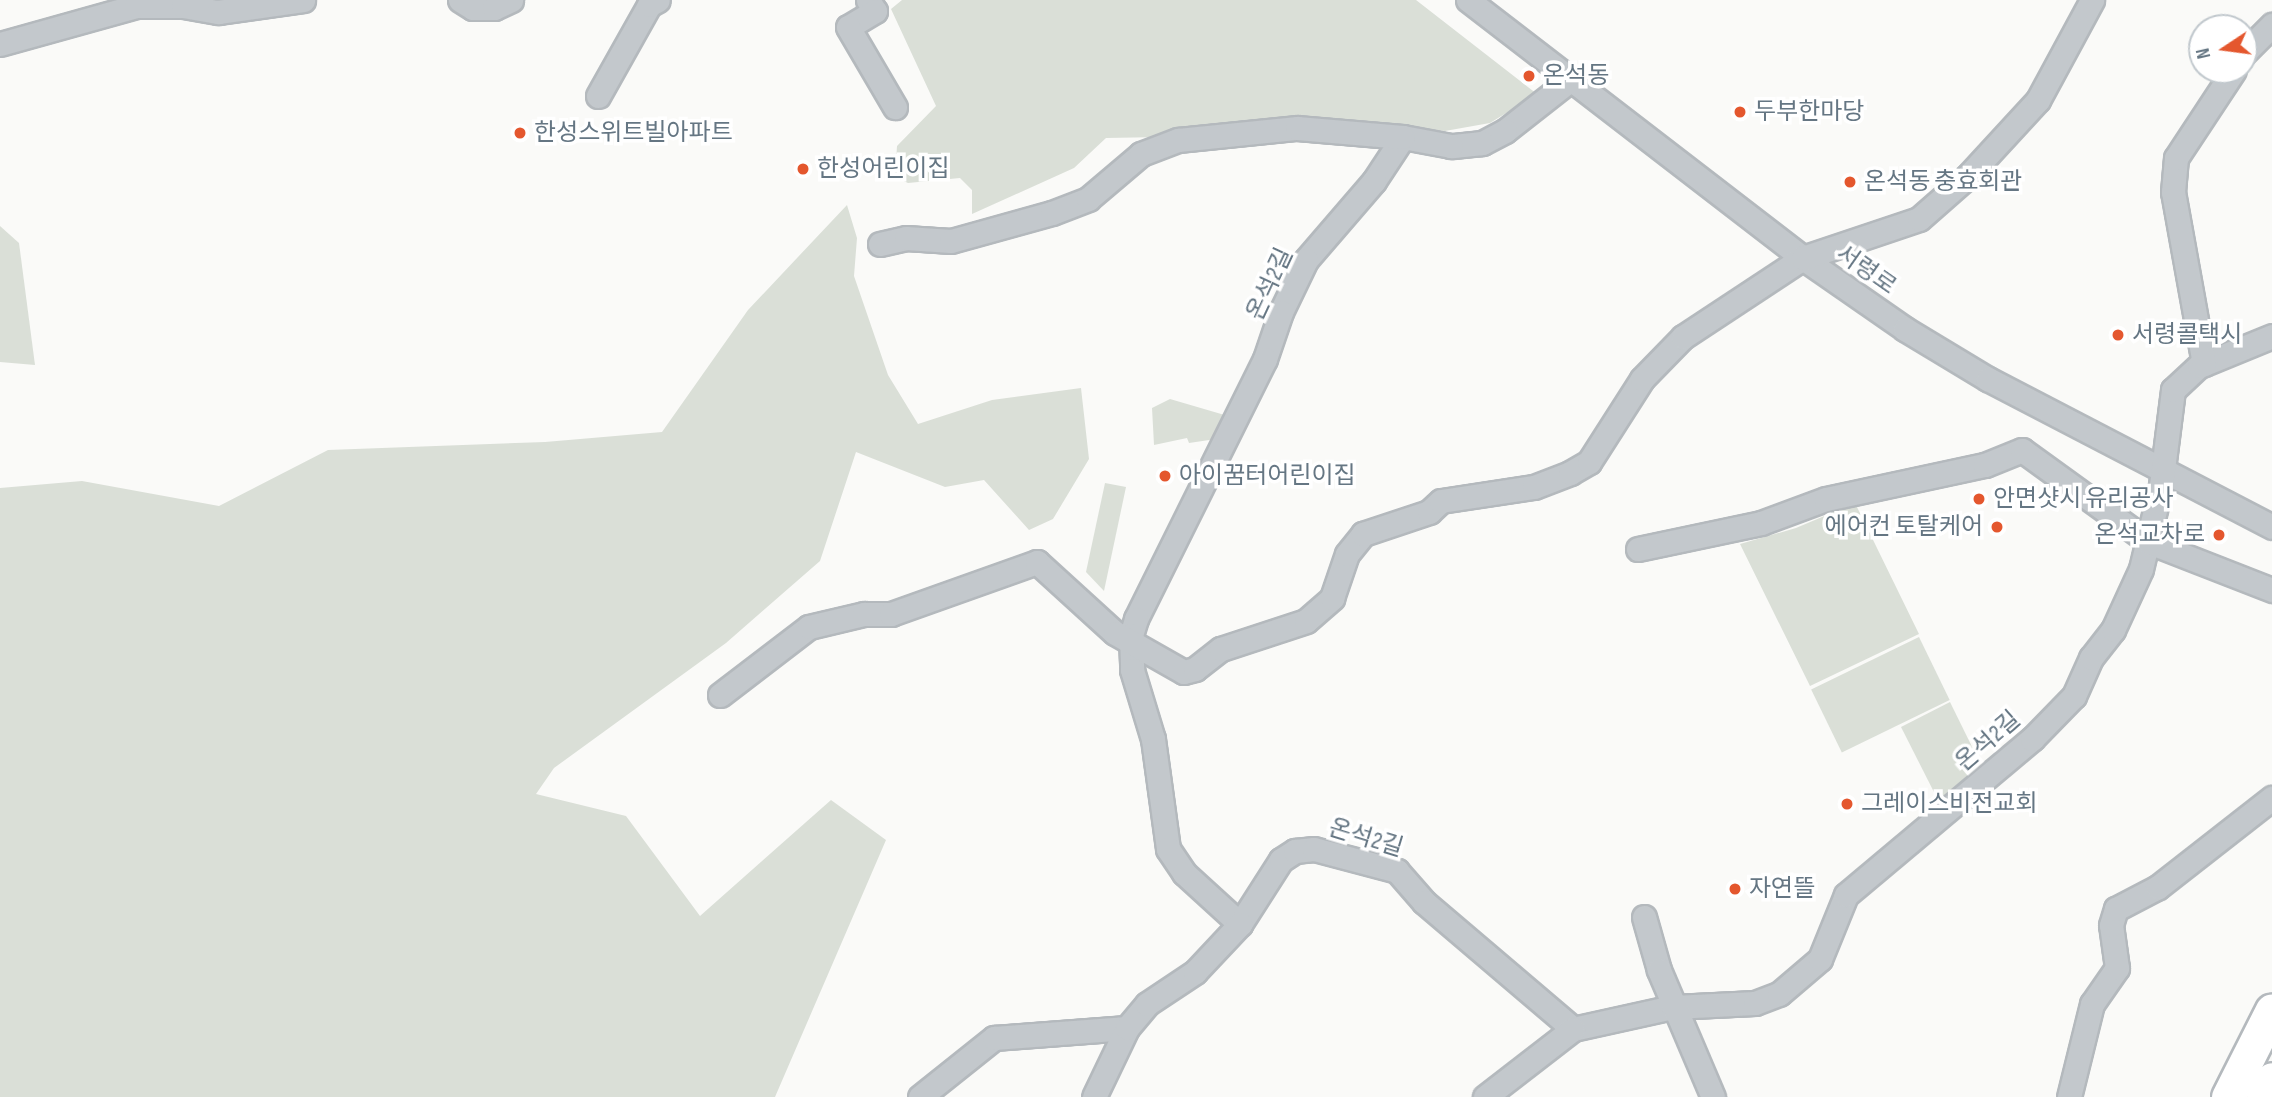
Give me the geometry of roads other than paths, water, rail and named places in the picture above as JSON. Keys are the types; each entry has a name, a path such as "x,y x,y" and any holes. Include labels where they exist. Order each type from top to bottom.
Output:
{"highway":[{"path":"2228,1097 2272,1010"},
{"path":"2263,1097 2272,1079"}],"street":[{"path":"0,44 136,6 183,6 218,12 303,0"},
{"path":"460,0 473,8 494,8 511,0"},
{"path":"598,96 649,5 658,0"},
{"path":"868,0 875,12 848,27 895,107"},
{"name":"서령로","path":"1468,0 1803,258 1905,330 1988,379 2272,527"},
{"path":"720,695 809,627 863,614 891,614 1037,562 1130,643 1156,659 1189,671 1221,649 1306,621 1325,607 1354,542 1363,534 1429,512 1441,500 1534,487 1570,473 1589,462 1642,379 1683,337 1803,258 1919,219 1949,192 2038,100 2092,0"},
{"path":"2258,39 2272,25"},
{"path":"880,244 906,238 951,241 1052,213 1088,199 1140,154 1178,140 1297,128 1403,137 1455,146 1482,143 1506,131 1570,80"},
{"path":"2204,364 2173,192 2176,158 2225,84"},
{"name":"온석2길","path":"1403,137 1374,181 1306,260 1280,312 1265,359 1136,619 1130,643 1134,677 1155,749 1161,819 1168,849 1184,873 1240,924 1277,865 1295,851 1314,849 1391,868 1573,1029 1673,1007 1767,1000 1812,969 1826,948 1846,895 2032,739 2074,696 2129,596 2149,542 2164,471 2173,390 2188,372 2272,337"},
{"path":"1638,549 1761,523 1826,499 1985,465 2022,450 2149,542 2272,590"},
{"path":"2069,1097 2092,1004 2117,968 2111,925 2116,909 2158,887 2272,798"},
{"path":"1644,917 1673,1007 1713,1097"},
{"path":"1094,1097 1127,1028 1147,1004 1195,972 1240,924"},
{"path":"920,1097 994,1038 1127,1028"},
{"path":"1485,1097 1573,1029"}],"place":[{"name":"온석동","path":"1529,76"},
{"name":"두부한마당","path":"1740,112"},
{"name":"한성스위트빌아파트","path":"520,133"},
{"name":"한성어린이집","path":"803,169"},
{"name":"온석동 충효회관","path":"1850,182"},
{"name":"서령콜택시","path":"2118,335"},
{"name":"아이꿈터어린이집","path":"1165,476"},
{"name":"안면샷시 유리공사","path":"1979,499"},
{"name":"에어컨 토탈케어","path":"1997,527"},
{"name":"온석교차로","path":"2219,535"},
{"name":"그레이스비전교회","path":"1847,804"},
{"name":"자연뜰","path":"1735,889"}]}
